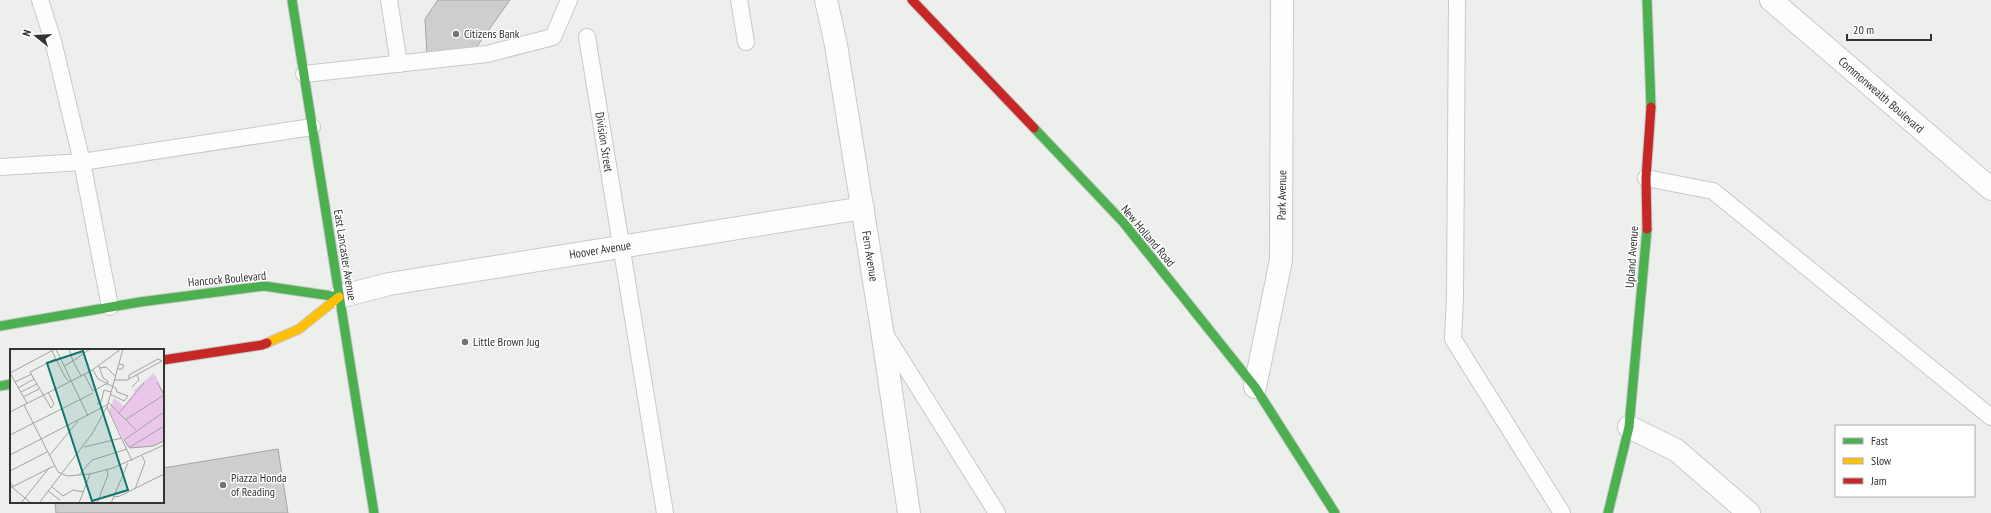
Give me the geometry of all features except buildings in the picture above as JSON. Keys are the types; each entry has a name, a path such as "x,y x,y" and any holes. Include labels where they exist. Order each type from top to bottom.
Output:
{"main road":[{"name":"East Lancaster Avenue","path":"292,0 374,513"},
{"name":"New Holland Road","path":"912,0 1123,222 1255,387 1335,513"},
{"name":"Upland Avenue","path":"1608,513 1629,427 1647,230 1646,178 1651,99 1647,0"},
{"name":"Hancock Boulevard","path":"0,326 110,307 264,286 339,297"},
{"path":"164,360 262,344 299,329 339,297"},
{"path":"0,386 10,384"}],"street":[{"name":"Fern Avenue","path":"826,0 836,45 882,330 909,513"},
{"name":"Park Avenue","path":"1255,387 1281,260 1282,0"},
{"name":"Commonwealth Boulevard","path":"1772,0 1991,189"},
{"name":"Hoover Avenue","path":"339,297 389,284 862,208"},
{"path":"1629,427 1676,450 1750,513"}],"lane":[{"path":"40,0 53,41 82,162 110,307"},
{"path":"389,0 399,64"},
{"path":"304,74 487,54 553,36 569,0"},
{"path":"739,0 746,42"},
{"path":"1457,0 1455,297 1453,339 1562,513"},
{"name":"Division Street","path":"587,37 665,513"},
{"path":"0,167 82,162 312,128"},
{"path":"1646,178 1713,191 1991,417"},
{"path":"882,330 998,513"}],"traffic: fast":[{"path":"292,0 374,513"},
{"path":"1647,0 1651,107"},
{"path":"1034,128 1123,222 1255,387 1335,513"},
{"path":"1608,513 1629,427 1647,229"},
{"path":"0,326 140,302 264,286 339,297"},
{"path":"0,386 10,384"}],"traffic: slow":[{"path":"267,343 299,329 339,297"}],"traffic: jam":[{"path":"912,0 1034,128"},
{"path":"1647,229 1646,178 1651,107"},
{"path":"164,360 267,343"}],"place":[{"name":"Citizens Bank","path":"456,34"},
{"name":"Little Brown Jug","path":"465,342"},
{"name":"Piazza Honda of Reading","path":"223,485"}]}
